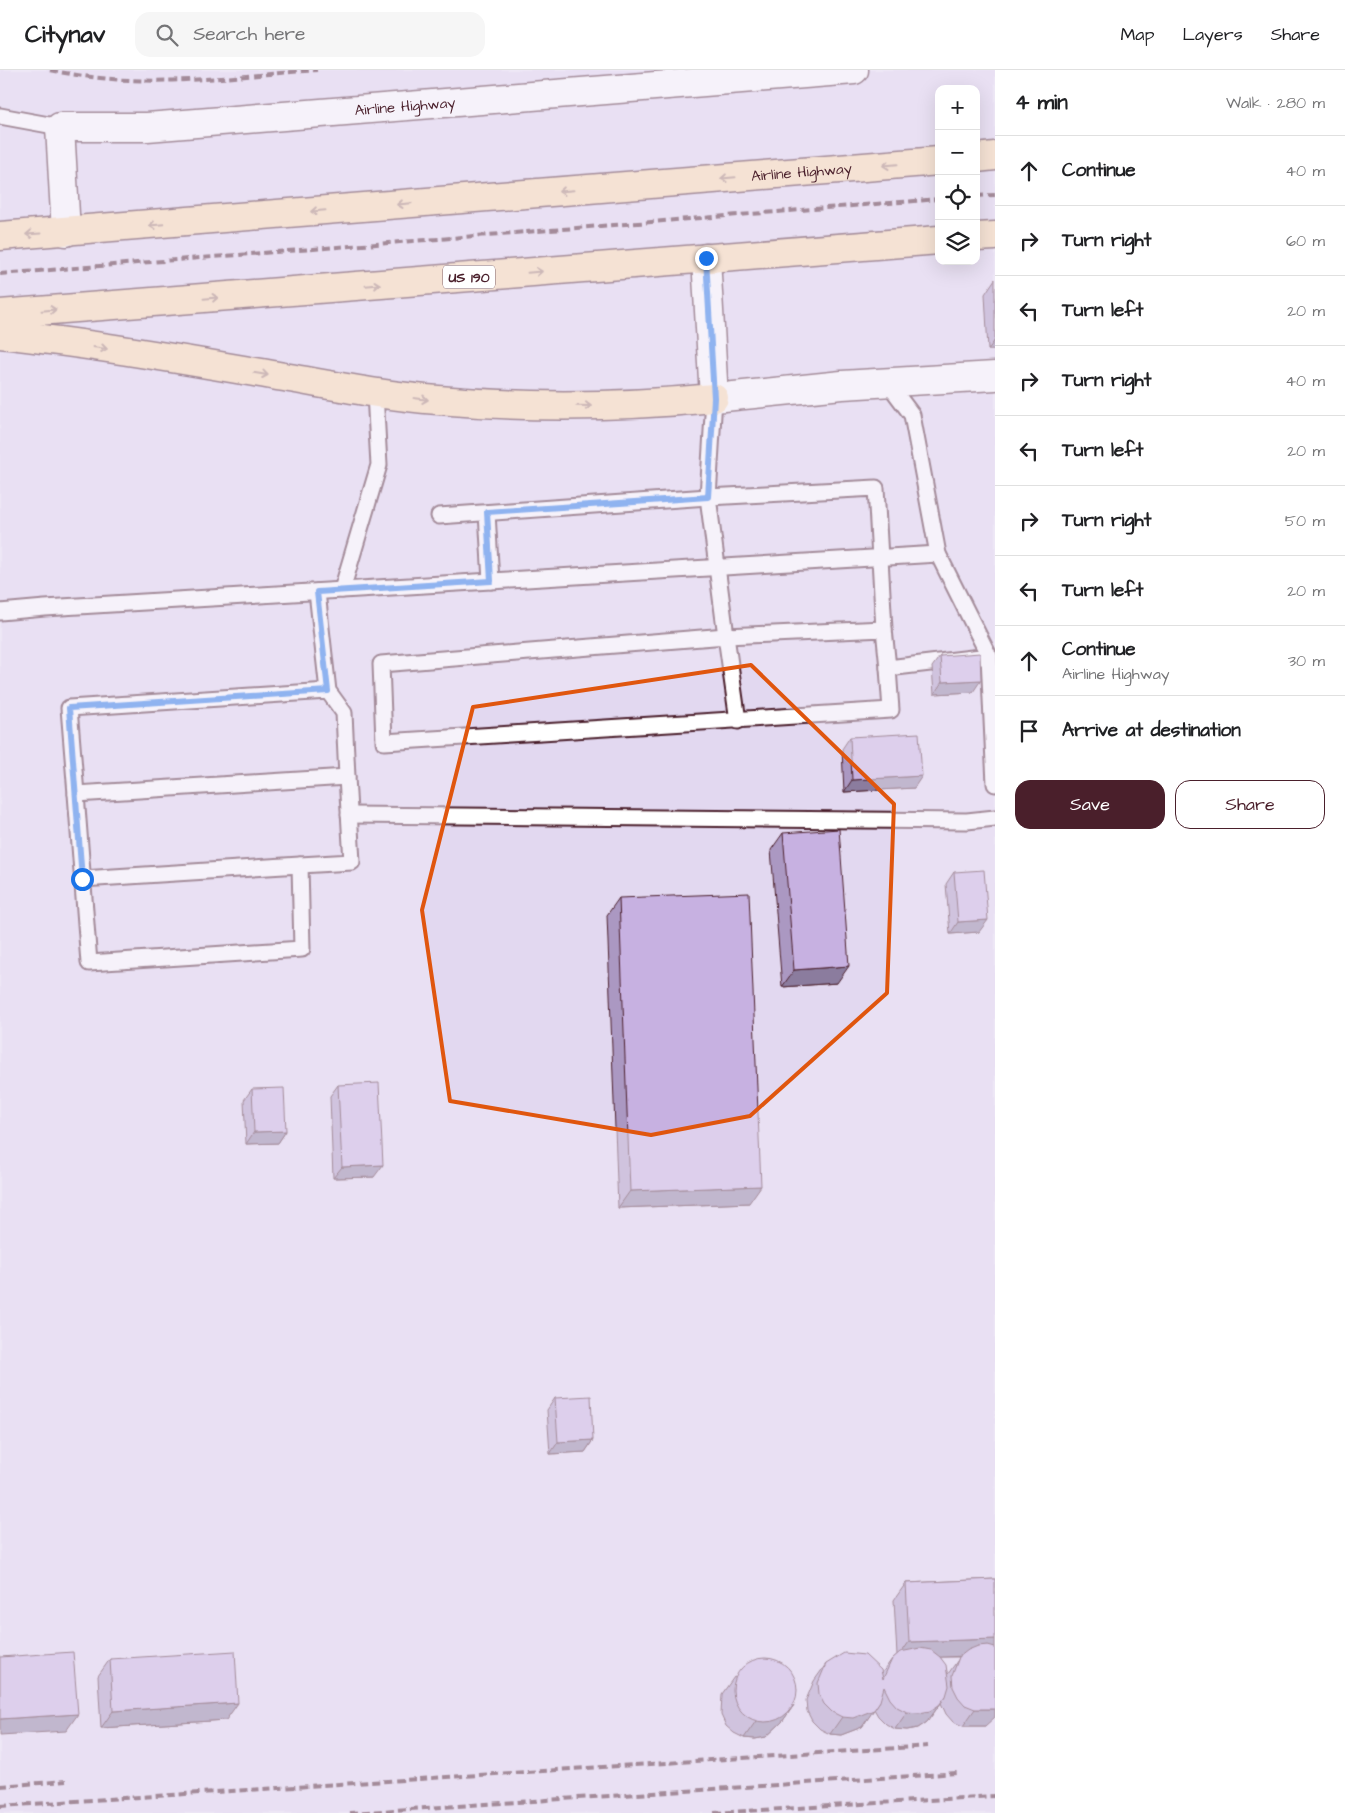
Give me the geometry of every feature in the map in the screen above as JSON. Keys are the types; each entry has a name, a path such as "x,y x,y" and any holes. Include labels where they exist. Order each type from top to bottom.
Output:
{"highway":[{"path":"980,158 995,156"},
{"name":"Airline Highway","path":"0,236 935,161"},
{"path":"980,237 995,236"},
{"name":"US 190","path":"0,314 935,240"},
{"path":"0,334 128,352 375,393 488,404 645,405 714,398"}],"street":[{"name":"Airline Highway","path":"60,128 147,127 854,70"},
{"path":"60,128 66,232"},
{"path":"706,258 714,398 995,376"}],"lane":[{"path":"0,116 60,128"},
{"path":"888,383 912,415 938,554 989,656 995,784"},
{"path":"342,590 379,465 375,393"},
{"path":"714,398 708,497 738,721"},
{"path":"439,516 708,497 876,488 884,629 891,710 384,742 381,664 726,636 884,629"},
{"path":"487,512 491,581"},
{"path":"0,612 938,554"},
{"path":"82,879 352,862 344,713 328,691 317,592"},
{"path":"888,668 989,656"},
{"path":"300,865 302,949 88,963 69,708 328,691"},
{"path":"76,794 347,777"},
{"path":"349,815 967,821 995,818"}],"highlighted area":[{"path":"751,665 894,804 887,993 750,1116 651,1135 450,1101 422,910 473,707"}],"shaded area":[{"path":"0,70 995,70 995,1813 0,1813"}],"building":[{"path":"980,653 981,680 942,682 940,656"},
{"path":"919,733 922,776 852,780 850,737"},
{"path":"839,829 849,966 794,970 783,833"},
{"path":"984,870 988,920 958,922 954,872"},
{"path":"749,893 761,1186 630,1191 619,898"},
{"path":"379,1083 383,1165 342,1167 338,1085"},
{"path":"284,1088 286,1131 254,1132 252,1089"},
{"path":"591,1396 593,1440 558,1442 555,1398"},
{"path":"995,1579 995,1639 909,1642 906,1583"},
{"path":"988,1645 995,1647 995,1709 975,1709 965,1705 958,1697 953,1687 952,1676 959,1657 968,1650"},
{"path":"920,1648 931,1650 946,1665 949,1686 946,1696 939,1705 930,1711 919,1713 907,1712 897,1707 890,1699 884,1687 880,1701 874,1710 853,1718 842,1717 832,1712 824,1704 819,1694 818,1683 826,1664 844,1653 865,1655 881,1670 883,1679 892,1659 900,1652"},
{"path":"235,1651 238,1703 113,1711 110,1659"},
{"path":"73,1652 78,1714 0,1719 0,1657"},
{"path":"759,1658 771,1658 788,1667 795,1678 797,1690 795,1702 788,1713 771,1722 759,1722 747,1717 738,1708 733,1696 733,1684 738,1672 747,1663"}],"railway":[{"path":"50,70 84,76 150,81 317,70"},
{"path":"980,196 995,195"},
{"path":"0,274 935,199"},
{"path":"0,1806 928,1746"},
{"path":"350,1813 958,1773"},
{"path":"0,1786 66,1781"},
{"path":"714,1813 995,1796"}],"route":[{"path":"82,879 69,708 328,691 317,592 491,581 487,512 708,497 714,398 706,258"}]}
